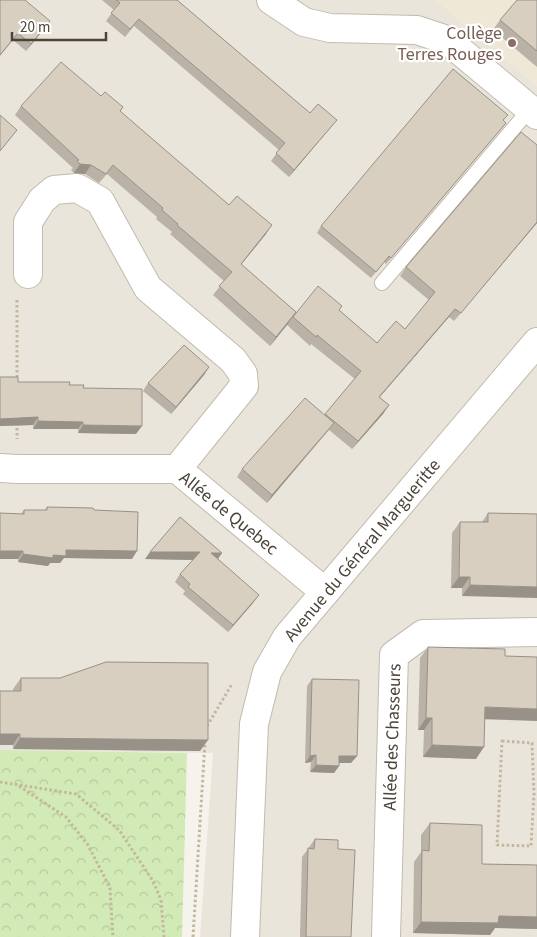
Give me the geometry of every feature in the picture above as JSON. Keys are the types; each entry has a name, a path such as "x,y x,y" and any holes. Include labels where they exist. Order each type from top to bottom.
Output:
{"street":[{"path":"271,0 304,22 330,28 416,30 447,40 534,112"},
{"path":"28,274 28,222 42,200 54,190 76,188 100,201 148,288 233,360 243,374 244,386 177,469"},
{"name":"Avenue du Général Margueritte","path":"246,937 254,724 267,672 287,637 537,342"},
{"name":"Allée de Quebec","path":"8,469 177,469 325,592"},
{"name":"Allée des Chasseurs","path":"386,937 394,655 423,634 537,632"}],"lane":[{"path":"382,283 534,112"}],"path":[{"path":"16,382 16,295 28,274"},
{"path":"8,469 16,421"},
{"path":"206,727 240,670 267,672"},
{"path":"193,937 205,737"},
{"path":"502,741 532,743 536,794 531,846 497,845 502,741"},
{"path":"0,782 76,794 119,830 153,881 161,900 164,937"},
{"path":"17,784 66,817 88,845 110,888 113,937"}],"shaded area":[{"path":"0,0 436,0 537,86 537,937 200,937 213,753 0,750"},
{"name":"Collège Terres Rouges","path":"436,0 537,0 537,86"}],"green space":[{"path":"0,750 187,753 182,937 0,937"}],"building":[{"path":"0,0 25,0 50,21 31,44 18,33 0,55"},
{"path":"116,0 177,0 310,113 318,104 337,120 294,170 276,153 285,143 139,19 130,29 111,13 120,3"},
{"path":"517,0 537,0 537,51 500,20"},
{"path":"61,62 101,96 105,92 123,107 120,111 229,205 237,196 272,225 241,264 296,312 276,337 219,286 232,272 177,225 162,210 163,208 113,165 106,174 91,165 80,164 77,161 79,160 21,106"},
{"path":"453,69 508,115 503,120 506,123 391,258 389,256 376,272 321,226"},
{"path":"0,115 17,130 0,151"},
{"path":"521,132 537,145 537,222 461,313 455,309 379,397 389,405 358,441 325,414 361,371 293,317 318,286 342,306 339,310 377,343 396,321 405,329 435,292 406,267"},
{"path":"184,345 209,367 176,407 148,383"},
{"path":"0,377 18,377 18,382 70,382 69,385 84,385 83,388 142,389 142,426 83,425 83,422 38,421 38,417 0,419"},
{"path":"305,398 334,423 272,495 242,469"},
{"path":"47,507 93,508 94,510 138,512 137,551 66,550 66,556 53,555 53,558 23,554 23,551 0,551 0,513 24,514 24,510 47,510"},
{"path":"488,513 537,514 537,587 470,585 470,577 459,577 460,522 488,522"},
{"path":"180,517 222,553 211,553 259,595 233,625 188,587 190,584 180,574 200,552 150,552"},
{"path":"428,647 505,649 505,656 537,657 537,709 485,707 484,747 432,745 432,718 426,718"},
{"path":"106,662 208,663 208,740 20,738 20,734 0,734 0,691 21,691 21,678 60,678"},
{"path":"312,679 359,680 357,756 339,756 339,766 316,765 316,755 310,756"},
{"path":"430,823 482,825 482,864 537,865 537,917 499,916 498,923 421,922 422,850 429,851"},
{"path":"315,839 338,840 338,849 355,850 351,937 306,937 308,848 314,849"}],"place":[{"name":"Collège Terres Rouges","path":"512,43"}]}
